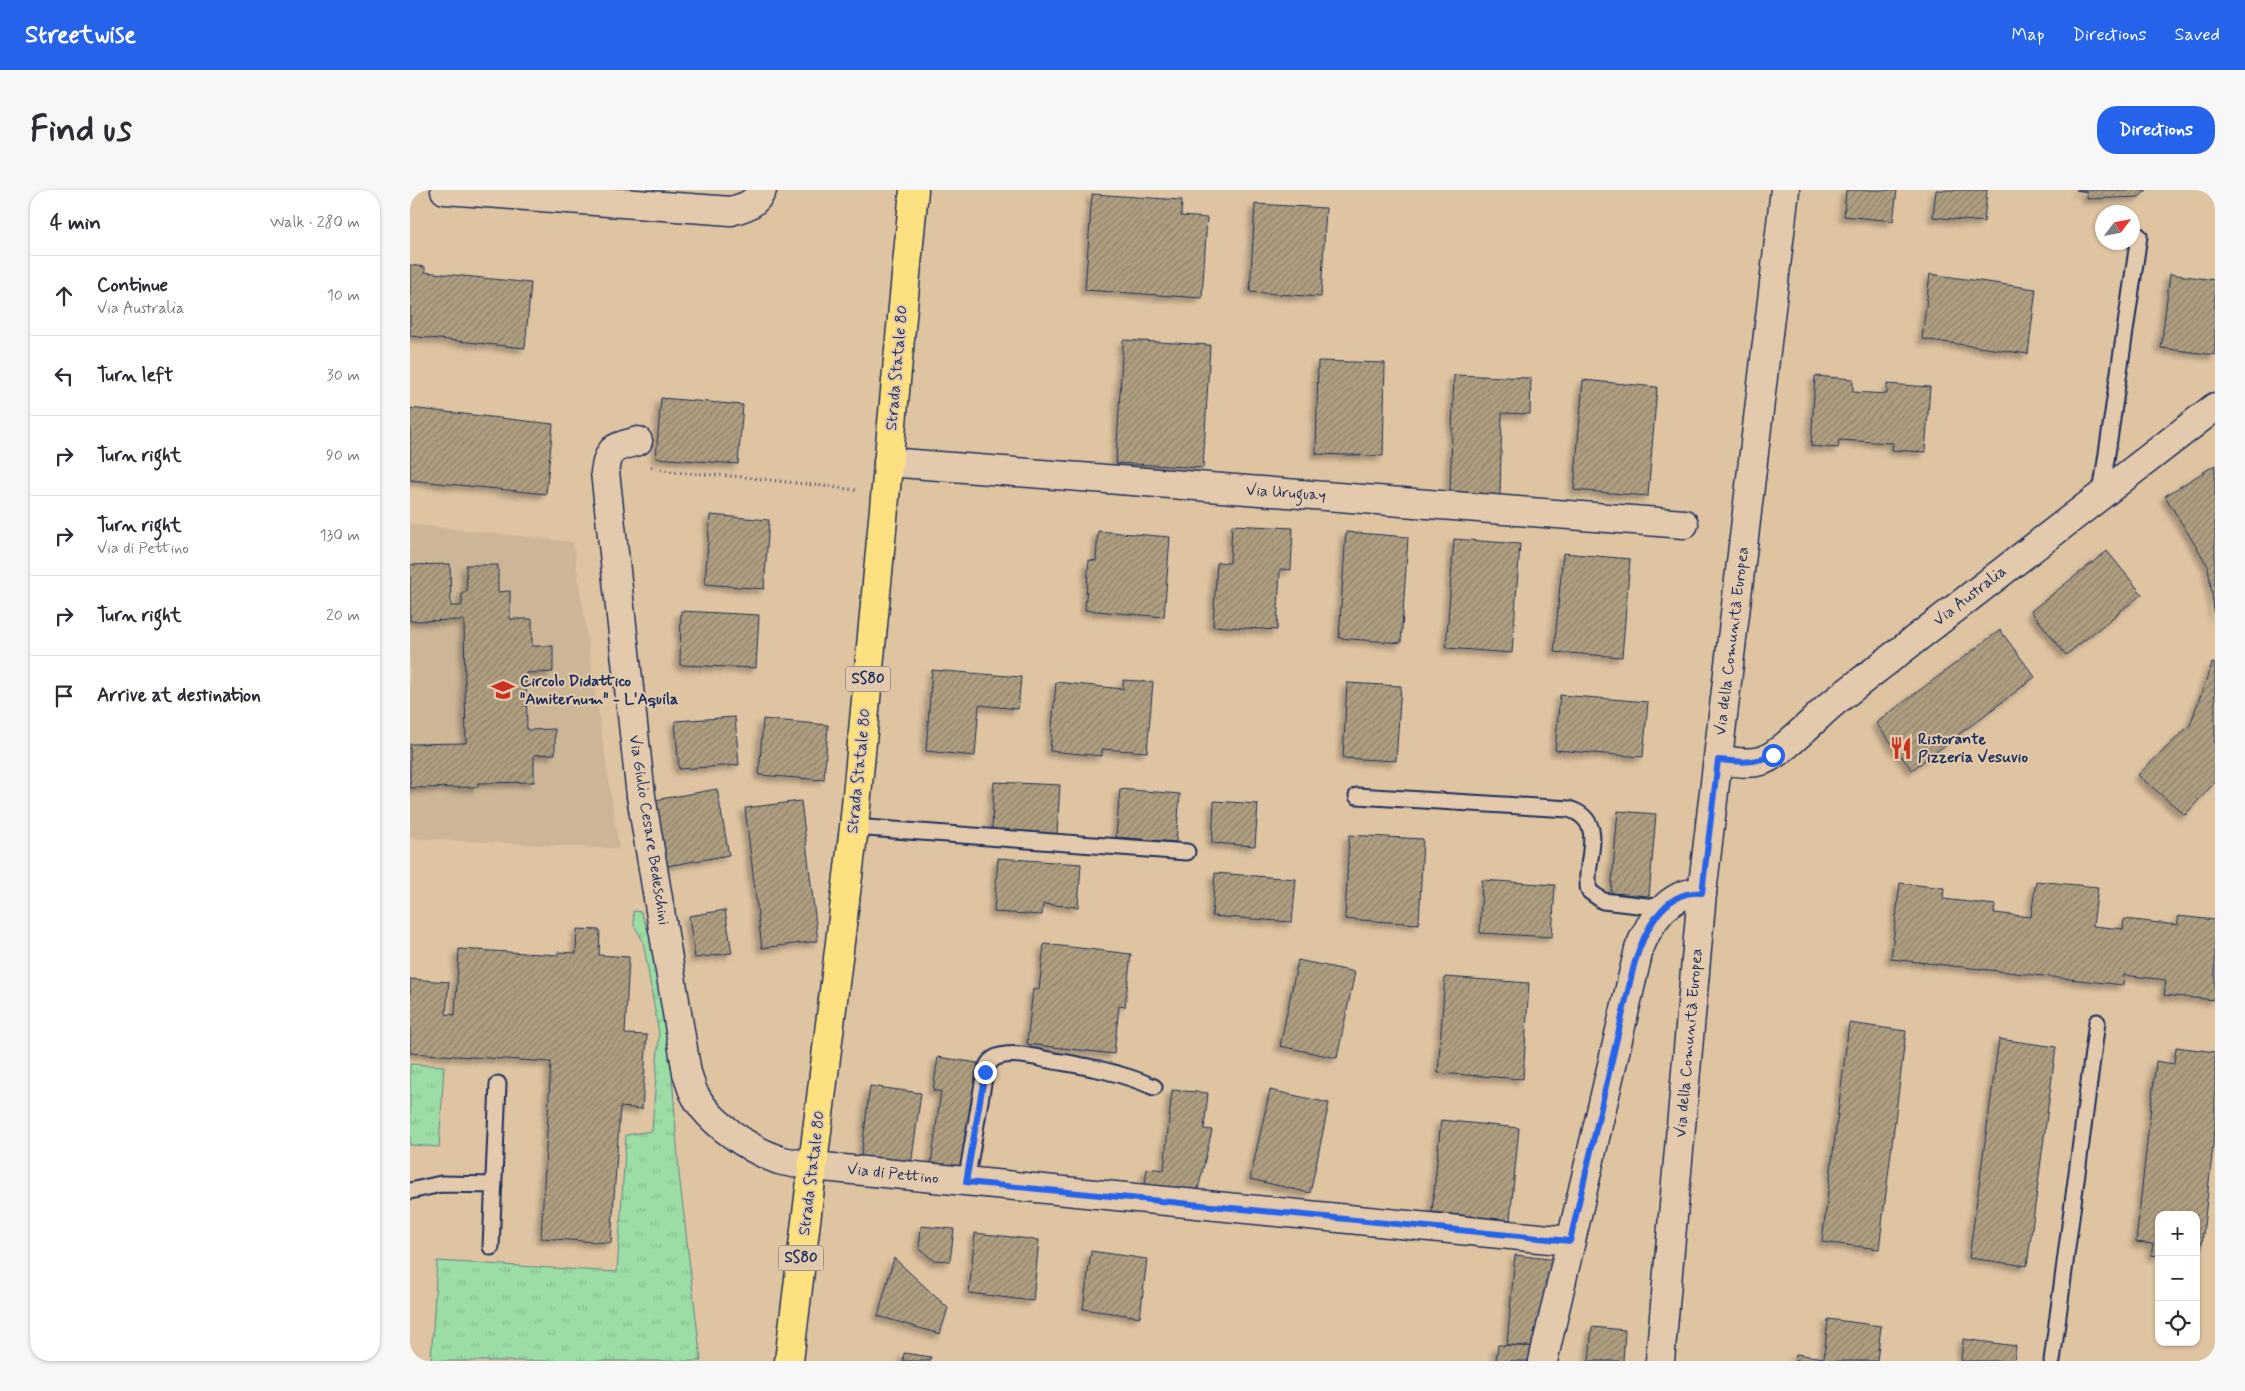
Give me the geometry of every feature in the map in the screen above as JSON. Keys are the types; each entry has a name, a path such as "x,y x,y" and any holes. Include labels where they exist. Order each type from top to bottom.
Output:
{"main road":[{"name":"Strada Statale 80","path":"788,1358 854,827 914,190"}],"street":[{"path":"445,190 731,210 746,207 756,201 762,190"},
{"name":"Via della Comunità Europea","path":"1660,1361 1702,893 1785,190"},
{"name":"Via Australia","path":"1718,760 1745,763 1760,761 1773,755 1833,703 2215,407"},
{"name":"Via Giulio Cesare Bedeschini","path":"632,443 614,449 608,455 605,472 641,796 687,1073 694,1094 705,1111 727,1130 754,1149 779,1160 813,1166"},
{"name":"Via Uruguay","path":"888,462 1684,524"},
{"path":"1543,1361 1581,1193 1644,934 1664,908 1681,896 1695,892 1702,893"},
{"name":"Via di Pettino","path":"813,1166 1570,1241"}],"lane":[{"path":"2101,494 2136,250"},
{"path":"1356,796 1569,809 1586,818 1590,826 1592,836 1587,883 1589,891 1603,901 1664,908"},
{"path":"854,827 1187,852"},
{"path":"2052,1361 2097,1022"},
{"path":"966,1182 985,1072 987,1065 994,1058 1005,1055 1026,1056 1100,1068 1120,1073 1154,1087"},
{"path":"491,1247 498,1084"},
{"path":"410,1191 441,1184 494,1186"}],"path":[{"path":"632,443 637,462 674,472 745,477 886,494"}],"shaded area":[{"name":"Circolo Didattico \"Amiternum\" - L'Aquila","path":"410,524 573,542 619,849 410,838"}],"green space":[{"path":"633,911 641,912 652,943 671,1060 679,1174 701,1361 431,1361 437,1261 617,1272 626,1135 652,1131 659,1034 643,941 634,925"},
{"path":"410,1064 444,1066 439,1147 410,1145"}],"building":[{"path":"1846,190 1897,190 1893,221 1844,216"},
{"path":"1936,190 1987,190 1984,222 1933,217"},
{"path":"2076,190 2147,190 2139,197 2087,199 2087,192"},
{"path":"1092,194 1182,200 1181,216 1207,218 1202,298 1085,290"},
{"path":"1255,204 1326,208 1321,297 1250,292"},
{"path":"410,265 425,267 425,272 531,283 525,348 410,336"},
{"path":"1930,274 2036,289 2028,354 1922,339"},
{"path":"2170,274 2215,280 2215,355 2161,348"},
{"path":"1123,340 1210,345 1203,468 1116,463"},
{"path":"1318,361 1385,363 1383,456 1316,454"},
{"path":"1454,375 1531,378 1530,414 1502,413 1500,495 1450,493"},
{"path":"1815,376 1853,379 1853,392 1887,394 1887,384 1930,387 1925,452 1892,450 1893,443 1839,440 1838,448 1811,446"},
{"path":"1583,380 1657,387 1648,496 1574,490"},
{"path":"661,398 743,405 738,464 656,458"},
{"path":"410,408 553,424 546,494 410,480"},
{"path":"2215,465 2215,618 2208,566 2165,496"},
{"path":"710,515 769,520 764,589 705,584"},
{"path":"1232,525 1293,528 1291,570 1280,569 1277,630 1213,626 1217,562 1230,563"},
{"path":"1098,531 1170,537 1164,617 1085,610 1089,560 1096,561"},
{"path":"1346,532 1408,537 1401,643 1339,638"},
{"path":"1454,539 1520,544 1512,653 1446,648"},
{"path":"2107,551 2142,594 2066,655 2031,611"},
{"path":"1563,553 1630,559 1622,657 1554,652"},
{"path":"450,564 451,606 462,606 462,592 467,592 466,565 498,565 498,592 510,591 510,619 532,619 532,646 553,646 553,672 526,673 527,730 555,729 555,754 534,755 534,782 478,783 478,787 410,788 410,744 466,743 464,620 410,621 410,565"},
{"path":"681,611 759,615 756,668 680,665"},
{"path":"2000,630 2035,677 1912,770 1876,723"},
{"path":"2212,663 2215,664 2215,782 2185,815 2138,775 2190,725"},
{"path":"932,670 1021,677 1018,709 979,705 975,756 926,751"},
{"path":"1123,680 1153,682 1147,752 1102,749 1102,756 1050,751 1056,682 1123,689"},
{"path":"1347,683 1401,686 1396,761 1343,758"},
{"path":"1560,695 1648,702 1643,757 1555,750"},
{"path":"735,717 739,765 679,769 675,721"},
{"path":"763,719 828,725 824,780 759,775"},
{"path":"994,782 1060,785 1057,834 992,830"},
{"path":"717,789 729,855 667,866 655,800"},
{"path":"1120,789 1180,794 1176,842 1116,837"},
{"path":"801,801 818,941 762,948 745,808"},
{"path":"1214,801 1258,804 1255,846 1212,843"},
{"path":"1618,811 1656,814 1649,896 1611,893"},
{"path":"1349,835 1423,839 1419,924 1345,919"},
{"path":"998,858 1081,864 1078,907 1043,904 1042,915 994,912"},
{"path":"1215,873 1296,879 1292,922 1212,916"},
{"path":"1482,880 1555,885 1552,937 1480,933"},
{"path":"2036,881 2098,887 2093,926 2123,929 2124,919 2178,925 2178,916 2215,920 2215,1000 2164,995 2166,980 2124,975 2123,985 1891,959 1900,883 1944,888 1943,899 1995,905 1994,913 2031,917"},
{"path":"725,910 732,953 695,958 689,916"},
{"path":"577,929 600,930 599,955 629,957 625,1034 647,1035 642,1109 620,1107 611,1243 541,1238 551,1062 410,1053 410,979 449,982 446,1014 455,1015 459,949 558,955 558,952 576,953"},
{"path":"1044,944 1131,954 1125,1007 1119,1006 1114,1054 1027,1044 1033,989 1039,990"},
{"path":"1298,960 1355,972 1337,1058 1280,1046"},
{"path":"1445,977 1529,983 1523,1079 1438,1073"},
{"path":"1849,1023 1906,1031 1879,1249 1822,1242"},
{"path":"1999,1039 2056,1047 2027,1266 1969,1258"},
{"path":"2176,1047 2215,1052 2215,1129 2200,1261 2200,1211 2155,1211 2155,1256 2151,1255 2153,1244 2136,1242 2156,1061 2174,1064"},
{"path":"938,1057 978,1063 963,1177 930,1172 941,1091 933,1091"},
{"path":"870,1086 921,1093 910,1172 860,1165"},
{"path":"1172,1090 1208,1093 1204,1129 1212,1130 1196,1198 1144,1193 1147,1168 1164,1170"},
{"path":"1270,1090 1329,1103 1310,1193 1250,1179"},
{"path":"1441,1120 1519,1128 1510,1220 1432,1212"},
{"path":"921,1226 954,1229 950,1261 933,1260 919,1248"},
{"path":"975,1233 1039,1240 1033,1301 969,1293"},
{"path":"1091,1251 1147,1259 1140,1317 1083,1309"},
{"path":"1515,1255 1557,1260 1541,1347 1507,1345"},
{"path":"894,1258 948,1308 940,1334 878,1316"},
{"path":"1828,1319 1881,1326 1877,1361 1795,1361 1796,1354 1824,1358"},
{"path":"1592,1327 1625,1330 1623,1361 1589,1361"},
{"path":"1963,1339 2016,1346 2014,1361 1961,1361"},
{"path":"1498,1345 1541,1347 1537,1361 1496,1361"},
{"path":"904,1353 931,1357 930,1361 903,1361"}],"place":[{"name":"Circolo Didattico \"Amiternum\" - L'Aquila","path":"503,690"},
{"name":"Ristorante Pizzeria Vesuvio","path":"1901,748"}],"route":[{"path":"985,1072 966,1182 1570,1241 1634,965 1644,934 1664,908 1672,901 1687,894 1702,893 1718,760 1745,763 1760,761 1773,755"}]}
